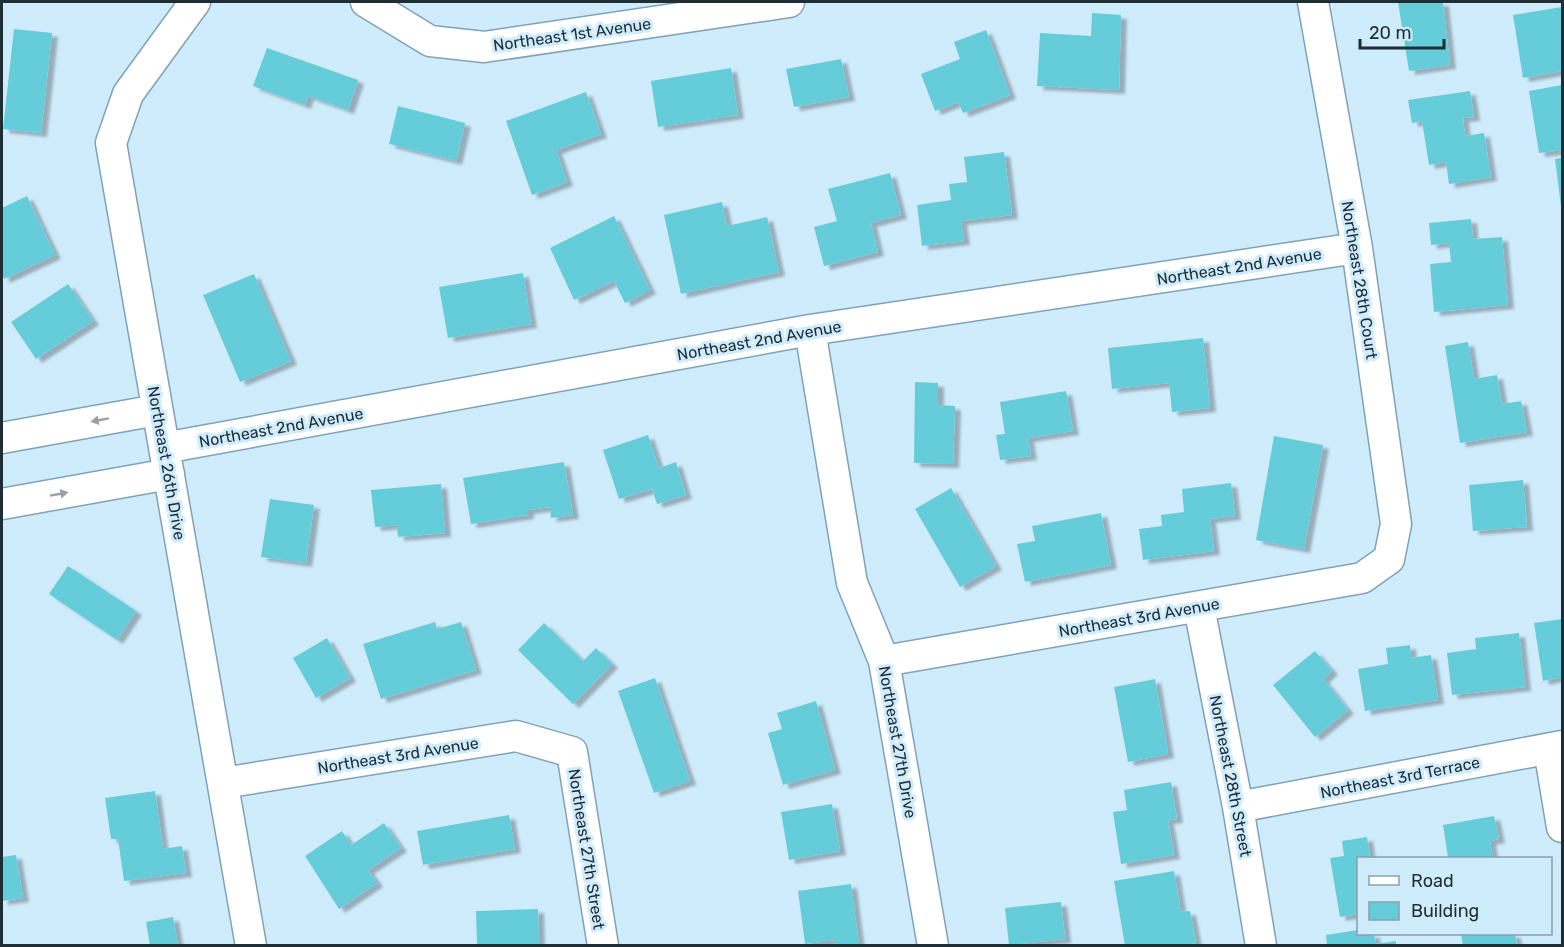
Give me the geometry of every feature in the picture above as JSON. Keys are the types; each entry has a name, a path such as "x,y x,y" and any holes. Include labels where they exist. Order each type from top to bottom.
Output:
{"street":[{"name":"Northeast 26th Drive","path":"195,2 128,93 111,144 251,945"},
{"name":"Northeast 1st Avenue","path":"366,2 430,41 484,47 789,2"},
{"name":"Northeast 28th Court","path":"1313,2 1357,248 1396,524 1389,559"},
{"name":"Northeast 2nd Avenue","path":"2,504 166,461 810,330 1357,248"},
{"name":"Northeast 27th Drive","path":"810,330 852,583 884,661 933,945"},
{"path":"2,438 157,410"},
{"name":"Northeast 3rd Avenue","path":"884,661 1362,578 1389,559"},
{"name":"Northeast 28th Street","path":"1199,608 1238,807 1261,945"},
{"name":"Northeast 3rd Avenue","path":"223,783 516,736 572,752"},
{"path":"1556,747 1563,827"},
{"name":"Northeast 3rd Terrace","path":"1238,807 1556,747"},
{"name":"Northeast 27th Street","path":"572,752 603,945"}],"building":[{"path":"1398,2 1443,2 1450,65 1409,71"},
{"path":"1562,7 1562,71 1523,78 1513,15"},
{"path":"1092,13 1121,15 1119,90 1037,86 1040,33 1091,36"},
{"path":"14,29 52,33 41,133 3,129"},
{"path":"986,30 1010,95 963,113 958,102 935,111 921,74 960,59 954,42"},
{"path":"267,48 358,80 348,110 308,96 305,105 253,86"},
{"path":"841,59 849,97 794,107 786,69"},
{"path":"731,68 738,115 658,127 651,81"},
{"path":"1562,85 1562,150 1539,153 1529,91"},
{"path":"1470,91 1474,117 1463,118 1465,136 1484,133 1491,177 1449,184 1446,162 1429,165 1422,121 1412,123 1408,100"},
{"path":"586,92 601,134 556,150 567,182 532,195 506,121"},
{"path":"398,106 465,123 456,161 389,144"},
{"path":"1004,152 1012,215 961,221 964,241 922,246 917,205 951,200 949,184 967,182 964,157"},
{"path":"1562,158 1562,206 1561,206 1555,159"},
{"path":"890,173 901,215 871,223 878,252 824,266 814,227 837,221 828,189"},
{"path":"27,196 55,255 4,279 2,273 2,208"},
{"path":"722,202 727,226 767,217 779,272 681,294 664,215"},
{"path":"614,216 650,290 625,303 614,281 574,300 550,248"},
{"path":"1471,219 1473,239 1502,237 1508,305 1434,312 1430,264 1451,262 1449,243 1431,245 1429,223"},
{"path":"523,273 531,324 448,338 439,287"},
{"path":"254,274 291,361 240,382 203,295"},
{"path":"68,284 93,321 36,359 11,322"},
{"path":"1203,338 1210,408 1172,412 1169,383 1112,389 1108,348"},
{"path":"1468,342 1474,379 1497,375 1502,404 1521,401 1527,432 1460,443 1445,346"},
{"path":"915,382 938,383 938,405 955,406 953,464 914,463"},
{"path":"1066,391 1073,431 1028,438 1031,456 1000,460 996,435 1005,434 1000,402"},
{"path":"648,435 659,468 676,462 686,495 657,504 652,489 619,499 603,450"},
{"path":"1274,436 1323,445 1304,549 1256,540"},
{"path":"564,462 573,515 551,518 550,507 528,510 528,515 471,524 463,478"},
{"path":"1523,480 1527,527 1473,531 1469,485"},
{"path":"1231,483 1235,516 1210,519 1214,551 1143,560 1139,529 1162,526 1161,515 1184,512 1182,489"},
{"path":"441,484 445,533 398,537 397,525 375,527 371,490"},
{"path":"951,488 996,566 960,587 915,509"},
{"path":"270,499 314,505 306,563 261,557"},
{"path":"1101,513 1111,565 1025,582 1017,544 1035,541 1032,526"},
{"path":"68,566 136,611 117,640 49,594"},
{"path":"1562,619 1562,677 1543,681 1534,623"},
{"path":"435,622 437,629 461,622 476,670 381,699 363,644"},
{"path":"544,623 583,661 596,648 612,664 573,704 518,650"},
{"path":"1519,633 1525,687 1452,695 1447,653 1476,649 1475,638"},
{"path":"327,638 350,678 316,698 293,658"},
{"path":"1410,645 1411,658 1431,655 1438,700 1365,711 1358,669 1388,664 1386,648"},
{"path":"1315,651 1332,671 1323,679 1348,710 1315,737 1273,685"},
{"path":"655,678 690,781 654,793 618,691"},
{"path":"1155,679 1168,754 1128,762 1114,687"},
{"path":"816,701 835,770 783,785 768,733 782,729 777,713"},
{"path":"1171,782 1177,819 1168,820 1174,855 1121,864 1113,812 1127,810 1124,790"},
{"path":"155,791 163,849 182,846 186,873 124,881 118,839 111,839 105,798"},
{"path":"832,804 840,851 789,860 781,812"},
{"path":"509,815 515,849 423,865 417,831"},
{"path":"1494,816 1499,839 1490,841 1493,857 1448,857 1443,825"},
{"path":"384,823 401,848 368,870 377,883 339,909 305,856 342,831 351,845"},
{"path":"1367,837 1370,857 1357,857 1357,914 1340,917 1330,858 1344,856 1342,841"},
{"path":"16,855 23,898 2,901 2,857"},
{"path":"1174,871 1181,912 1190,911 1196,943 1180,946 1125,946 1114,881"},
{"path":"851,884 859,946 836,946 835,940 805,944 798,891"},
{"path":"1061,902 1065,939 1009,945 1005,908"},
{"path":"538,909 539,946 477,946 476,911"},
{"path":"173,917 178,946 150,946 146,922"},
{"path":"1357,930 1357,935 1374,935 1376,944 1396,941 1396,946 1327,946 1326,935"},
{"path":"1461,935 1515,935 1517,946 1463,946"}]}
